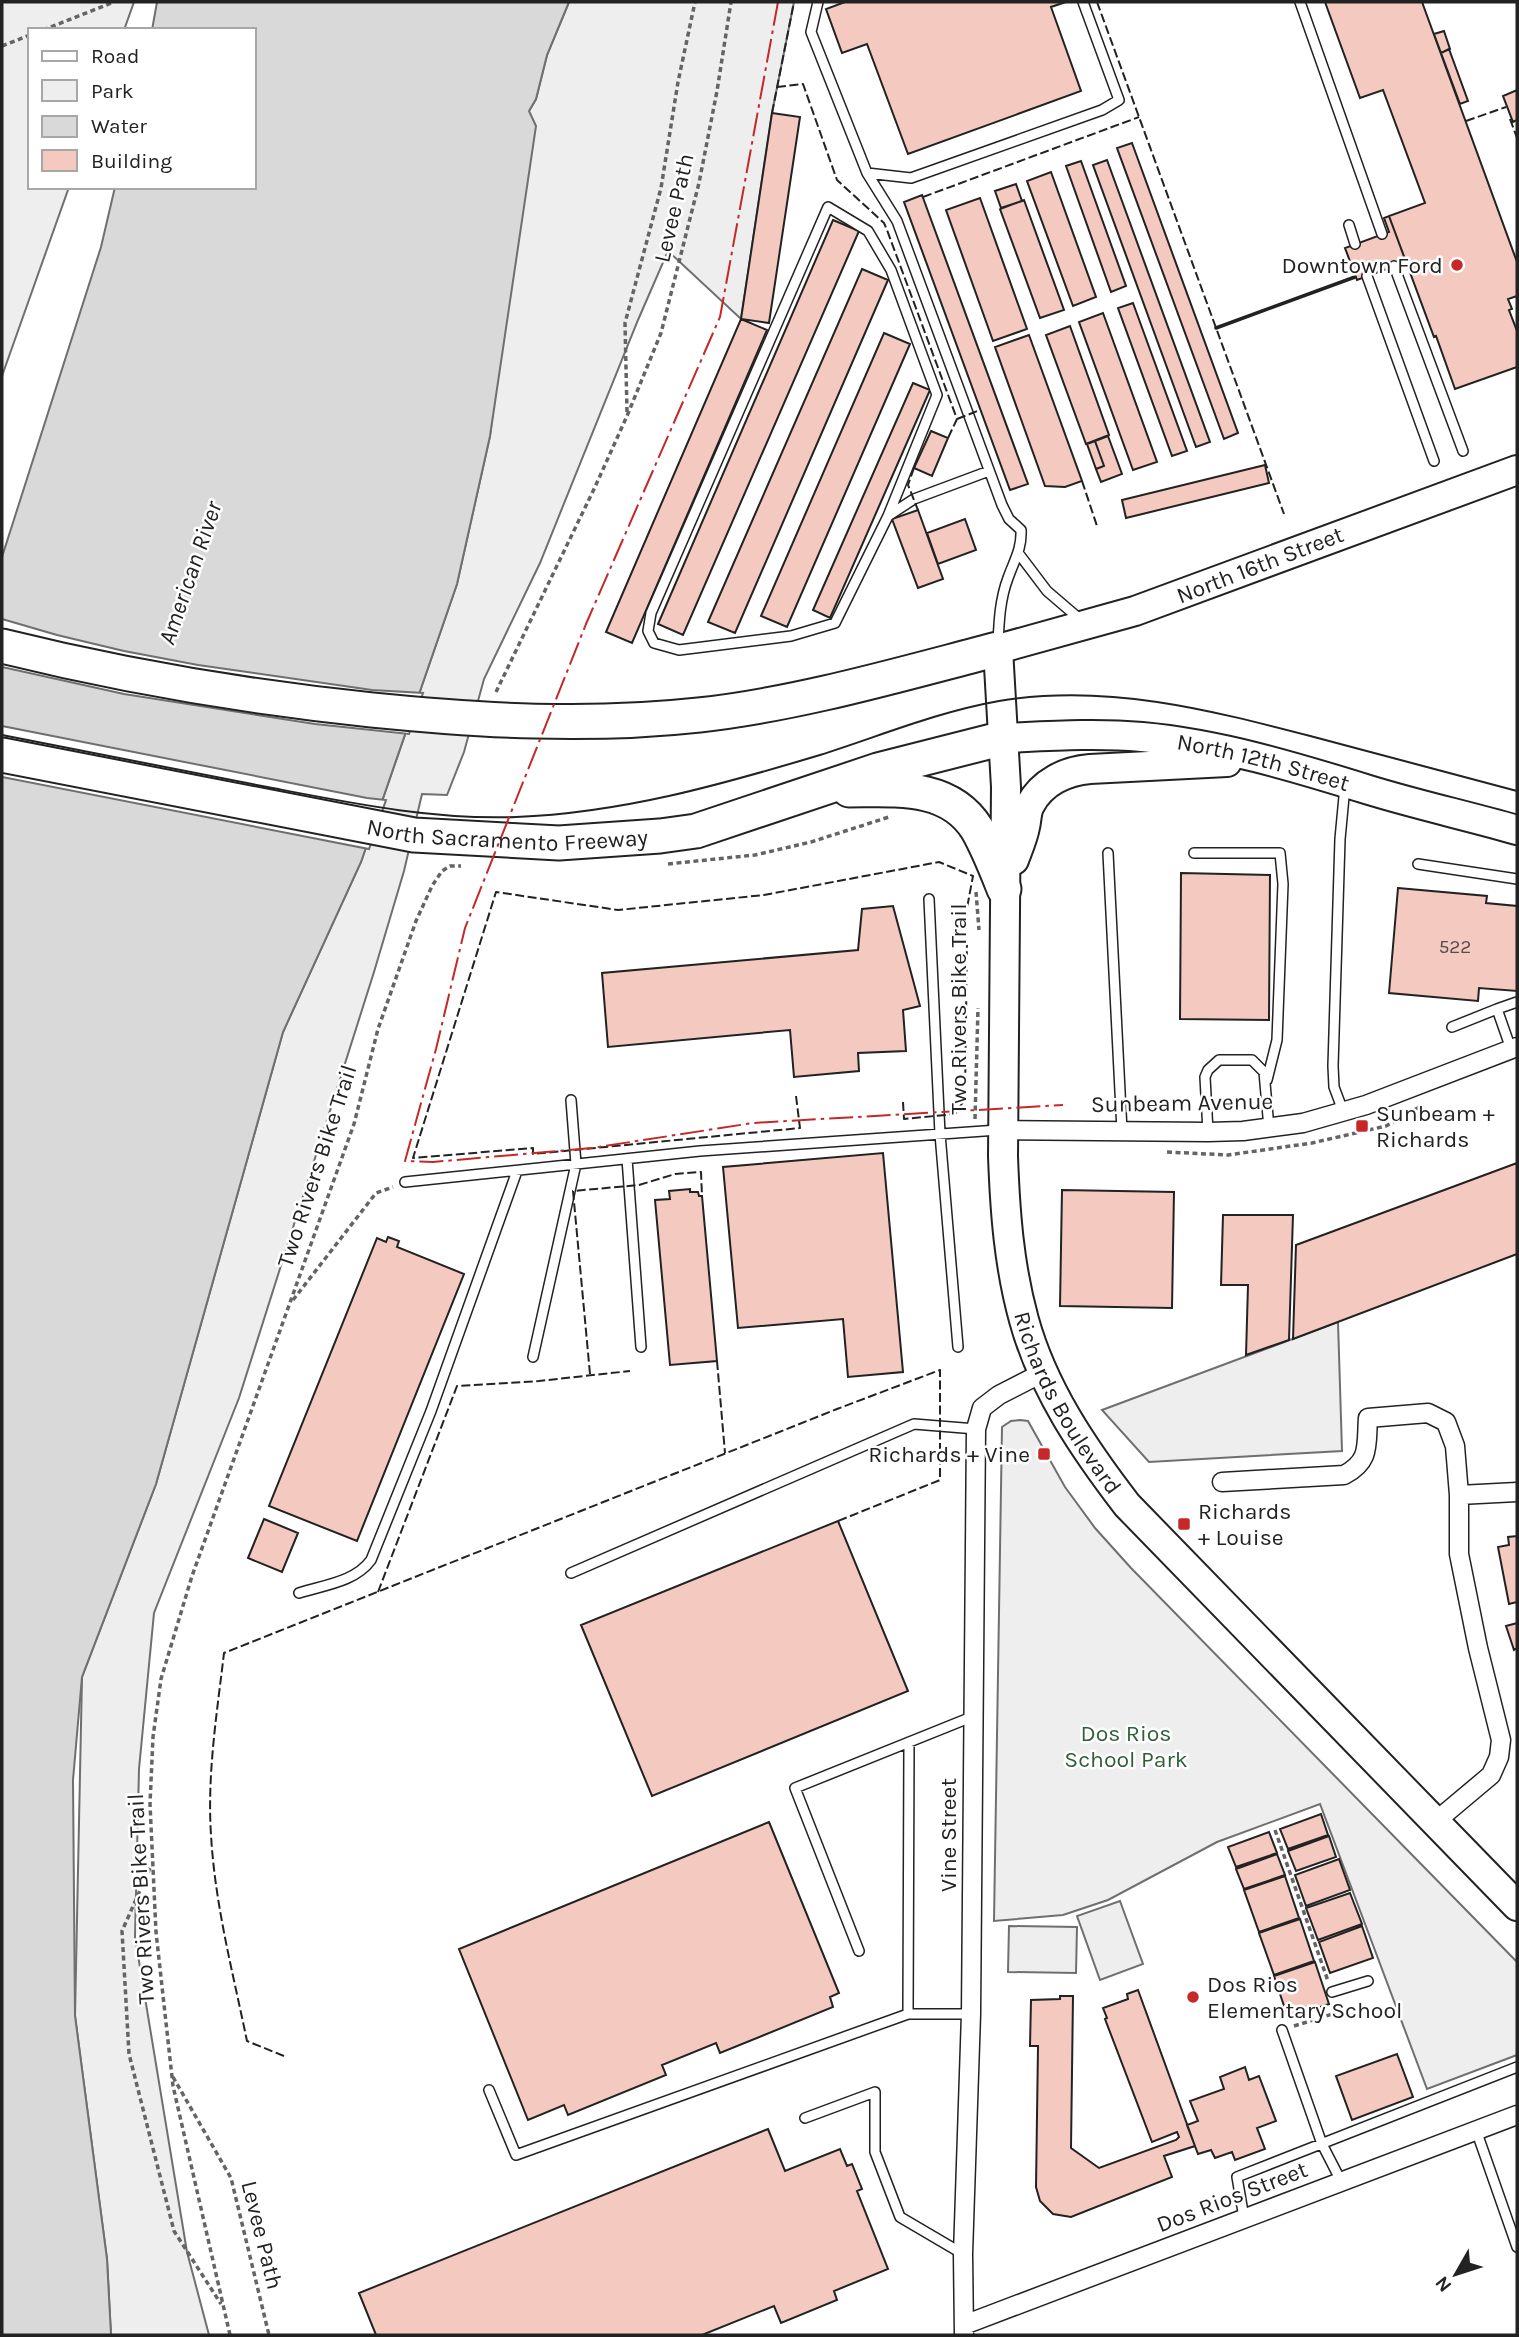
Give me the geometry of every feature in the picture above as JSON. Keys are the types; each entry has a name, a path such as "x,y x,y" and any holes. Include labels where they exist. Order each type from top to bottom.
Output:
{"highway":[{"path":"2,646 118,672 343,707 497,707 580,722 656,719 744,709 814,695 998,649"},
{"name":"North Sacramento Freeway","path":"2,755 414,835 559,843 696,831 888,767 1004,738"},
{"path":"822,789 913,790 938,796 967,816 977,830 990,890"}],"main road":[{"name":"North 16th Street","path":"998,649 1167,600 1517,470"},
{"name":"Richards Boulevard","path":"998,649 1006,787 990,890 1004,1187 1008,1246 1024,1322 1044,1372 1062,1410 1092,1459 1127,1505 1517,1906"},
{"name":"North 12th Street","path":"1004,738 1083,735 1142,737 1193,745 1345,782 1517,830"},
{"path":"990,890 1025,829 1029,807 1042,790 1057,778 1076,770 1260,760"}],"street":[{"name":"Sunbeam Avenue","path":"1003,1130 1208,1132 1303,1123 1366,1105 1514,1048"},
{"name":"Vine Street","path":"964,2330 963,2254 971,2014 976,1429 982,1408 999,1395 1044,1372"},
{"path":"1223,1482 1344,1475 1357,1468 1365,1458 1368,1418 1428,1413 1446,1422 1455,1446 1459,1494 1459,1553 1478,1648 1501,1740 1499,1757 1491,1775 1435,1822"},
{"path":"1459,1494 1517,1492"},
{"name":"Dos Rios Street","path":"964,2330 1244,2218 1517,2115"}],"lane":[{"path":"818,2 811,32 867,173 897,221 1009,519 1021,530 1022,542 1007,579 999,612 998,649"},
{"path":"867,173 911,178 1102,110 1119,100 1083,2"},
{"path":"1300,2 1382,234"},
{"path":"888,516 937,395 891,270 867,231 828,207 651,613 648,631 654,643 679,650 791,636 835,623 888,516 914,499 989,471"},
{"path":"1349,225 1355,243"},
{"path":"1394,266 1463,451"},
{"path":"1367,276 1434,461"},
{"path":"1018,554 1047,591 1087,625"},
{"path":"1343,1111 1334,1087 1333,1066 1340,839 1345,782"},
{"path":"1108,853 1122,1131"},
{"path":"1194,853 1280,853 1283,884 1277,1040 1267,1080 1269,1128"},
{"path":"1418,864 1517,879"},
{"path":"929,899 940,1134 958,1347"},
{"path":"1452,1027 1517,1002"},
{"path":"1497,1009 1514,1048"},
{"path":"1208,1132 1205,1077 1213,1064 1219,1059 1252,1060 1264,1072 1267,1080"},
{"path":"533,1357 576,1164 571,1100"},
{"path":"405,1182 700,1151 1003,1130"},
{"path":"627,1159 641,1347"},
{"path":"299,1593 350,1578 363,1572 371,1560 431,1411 517,1171"},
{"path":"570,1573 914,1424 976,1429"},
{"path":"859,1951 795,1788 974,1716"},
{"path":"908,2014 909,1742"},
{"path":"1332,1992 1368,1981"},
{"path":"489,2090 516,2155 908,2014 971,2014"},
{"path":"1282,2030 1322,2144 1341,2181"},
{"path":"1244,2218 1237,2177 1517,2067"},
{"path":"805,2118 875,2092 875,2152 900,2217 963,2254"},
{"path":"1476,2130 1517,2247"}],"path":[{"path":"48,28 114,2"},
{"name":"Levee Path","path":"627,416 625,323 661,188 678,82 695,2"},
{"name":"Levee Path","path":"497,707 525,635 627,416 661,333 699,183 731,2"},
{"path":"2,46 28,36"},
{"path":"656,864 704,862 755,855 811,842 895,815"},
{"name":"Two Rivers Bike Trail","path":"230,2335 172,2075 156,1932 150,1804 153,1738 161,1679 192,1576 354,1124 378,1029 416,921 442,871 450,866 462,866"},
{"name":"Two Rivers Bike Trail","path":"980,942 990,890"},
{"name":"Two Rivers Bike Trail","path":"975,1132 979,996"},
{"path":"290,1304 376,1193 405,1182"},
{"path":"1275,1830 1339,2012 1282,2030"},
{"path":"151,1866 122,1931 129,2054 174,2231 223,2308"},
{"name":"Levee Path","path":"172,2075 231,2178 269,2335"}],"green space":[{"path":"2,2 134,2 125,28 28,28 28,189 68,189 2,376"},
{"path":"569,2 794,2 772,113 741,319 668,251 540,563 484,679 464,752 447,795 422,794 404,871 374,972 239,1398 154,1613 139,1769 135,1937 187,2252 209,2335 111,2335 107,2259 75,2016 82,1677 156,1484 283,1032 361,862 457,584 490,436 529,111 536,99 547,55"},
{"path":"1338,1322 1342,1451 1149,1462 1102,1410"},
{"name":"Dos Rios School Park","path":"1011,1421 1028,1421 1065,1487 1095,1528 1131,1568 1517,1962 1517,2055 1427,2089 1320,1804 1217,1842 1108,1900 1063,1915 994,1921 1002,1427"},
{"path":"1120,1901 1143,1964 1100,1980 1077,1916"},
{"path":"1009,1926 1077,1927 1076,1973 1008,1972"}],"water":[{"name":"American River","path":"157,2 569,2 547,55 536,99 529,111 536,126 490,436 457,584 361,862 283,1032 156,1484 82,1677 73,1780 75,2016 107,2259 111,2335 2,2335 2,557 101,247 115,189 256,189 256,28 152,28"}],"pier":[{"path":"2,619 124,651 198,665 372,690 423,693 409,734 315,724 124,694 2,667"},
{"path":"2,726 386,800 369,849 2,777"}],"building":[{"path":"845,2 1066,2 1051,7 1081,91 908,154 867,44 842,53 826,9"},
{"path":"1325,2 1422,2 1517,262 1517,296 1508,299 1517,331 1517,367 1455,389 1389,216 1425,203 1383,90 1360,98"},
{"path":"1444,31 1450,49 1441,53 1434,34"},
{"path":"1449,49 1468,101 1460,104 1441,53"},
{"path":"1517,90 1517,120 1513,122 1503,96"},
{"path":"772,113 800,117 769,323 741,319"},
{"path":"1132,143 1238,433 1224,439 1117,148"},
{"path":"1107,160 1210,442 1196,447 1093,165"},
{"path":"1081,161 1126,286 1111,292 1066,166"},
{"path":"1051,172 1096,297 1073,306 1027,181"},
{"path":"1016,184 1022,201 1001,208 995,191"},
{"path":"922,195 1028,484 1010,490 904,202"},
{"path":"980,198 1027,329 993,341 946,210"},
{"path":"1024,200 1064,310 1040,318 1000,209"},
{"path":"1389,216 1406,262 1357,280 1345,248 1389,232 1384,218"},
{"path":"833,220 859,231 683,635 658,624"},
{"path":"862,269 888,280 735,633 708,622"},
{"path":"1133,303 1187,451 1172,456 1118,308"},
{"path":"1103,313 1157,462 1133,470 1079,322"},
{"path":"741,319 767,330 632,643 606,632"},
{"path":"1070,326 1109,435 1086,444 1046,335"},
{"path":"884,333 910,344 787,627 761,616"},
{"path":"1029,335 1082,481 1065,487 1045,486 995,347"},
{"path":"913,383 930,390 830,618 813,610"},
{"path":"931,431 948,438 932,476 914,468"},
{"path":"1108,436 1122,474 1101,482 1096,469 1104,466 1095,441"},
{"path":"1095,441 1104,466 1096,469 1087,444"},
{"path":"1265,465 1269,483 1126,518 1122,500"},
{"path":"918,510 943,579 918,588 892,519"},
{"path":"965,519 976,550 938,564 927,533"},
{"path":"1181,873 1270,875 1269,1020 1180,1019"},
{"path":"1398,888 1487,896 1486,903 1517,906 1517,991 1479,988 1478,1001 1389,993"},
{"path":"893,906 920,1006 903,1010 906,1051 858,1053 859,1071 794,1077 790,1030 608,1047 602,973 858,950 862,909"},
{"path":"883,1153 903,1372 848,1377 843,1319 738,1328 723,1167"},
{"path":"1517,1163 1517,1254 1293,1339 1296,1245"},
{"path":"690,1189 690,1192 698,1192 699,1196 702,1196 717,1361 670,1365 655,1200 670,1199 669,1191"},
{"path":"1062,1190 1174,1192 1172,1308 1060,1306"},
{"path":"1223,1215 1293,1215 1289,1340 1246,1355 1248,1285 1221,1285"},
{"path":"388,1237 399,1241 397,1247 464,1274 357,1541 269,1506 377,1238 386,1242"},
{"path":"264,1519 298,1533 282,1572 248,1558"},
{"path":"838,1521 908,1691 652,1796 581,1625"},
{"path":"1517,1536 1517,1602 1509,1604 1498,1547 1509,1545 1508,1537"},
{"path":"1517,1623 1517,1648 1514,1650 1506,1626"},
{"path":"1321,1814 1328,1835 1288,1849 1280,1829"},
{"path":"769,1822 839,1993 830,1997 833,2007 720,2053 716,2043 662,2065 666,2075 568,2115 564,2105 528,2120 459,1949"},
{"path":"1269,1832 1277,1853 1236,1867 1228,1847"},
{"path":"1329,1836 1336,1857 1296,1871 1288,1851"},
{"path":"1277,1854 1285,1875 1244,1889 1236,1869"},
{"path":"1339,1859 1350,1890 1306,1906 1295,1875"},
{"path":"1285,1876 1299,1918 1259,1932 1244,1890"},
{"path":"1350,1893 1362,1924 1318,1940 1306,1908"},
{"path":"1300,1919 1314,1961 1274,1975 1259,1933"},
{"path":"1362,1926 1373,1958 1330,1973 1319,1942"},
{"path":"1315,1962 1329,2004 1288,2018 1274,1976"},
{"path":"1138,1990 1195,2146 1164,2156 1172,2177 1071,2217 1053,2214 1040,2201 1036,2187 1038,2046 1030,2046 1031,2000 1073,1996 1071,2148 1099,2168 1179,2137 1177,2132 1152,2142 1105,2019 1107,2018 1103,2008 1128,1999 1127,1994"},
{"path":"1397,2054 1413,2097 1352,2120 1336,2076"},
{"path":"1245,2067 1249,2080 1259,2076 1276,2121 1257,2128 1265,2149 1235,2160 1232,2152 1215,2158 1211,2150 1198,2154 1187,2125 1198,2121 1190,2101 1224,2089 1220,2077"},
{"path":"768,2129 785,2171 840,2149 847,2166 852,2164 862,2189 857,2191 888,2269 834,2291 837,2300 781,2323 774,2306 702,2335 376,2335 359,2293"}],"tram line":[{"path":"2,735 357,804 452,816 516,817 594,810 670,796 783,766 976,706 1039,696 1079,695 1158,702 1236,717 1517,791"}],"fence":[{"path":"772,113 794,2"},
{"path":"1097,2 1284,514"},
{"path":"777,87 803,84 837,180 884,223 957,419 948,438"},
{"path":"1466,121 1506,107"},
{"path":"923,197 1139,117"},
{"path":"1510,119 1517,138"},
{"path":"957,419 980,410"},
{"path":"914,468 908,485 918,510"},
{"path":"1082,481 1097,526"},
{"path":"796,1096 800,1128 533,1154 533,1148 413,1158 496,892 618,910 764,895 939,862 973,876 967,908"},
{"path":"903,1102 904,1119 955,1114 965,1099 967,940"},
{"path":"590,1374 573,1191 639,1185 675,1174 701,1172 702,1196"},
{"path":"717,1361 725,1453"},
{"path":"284,2056 247,2041 216,1887 210,1789 224,1653 940,1370 940,1480 838,1521"},
{"path":"378,1592 457,1386 539,1381 630,1371"}],"wall":[{"path":"1216,328 1355,277"}],"power":[{"path":"778,2 720,317 586,624 465,928 405,1161 433,1162 592,1148 753,1123 1063,1105"}],"place":[{"name":"Downtown Ford","path":"1457,265"},
{"name":"Sunbeam + Richards","path":"1362,1126"},
{"name":"Richards + Vine","path":"1044,1454"},
{"name":"Richards + Louise","path":"1184,1524"},
{"name":"Dos Rios Elementary School","path":"1193,1997"}]}
